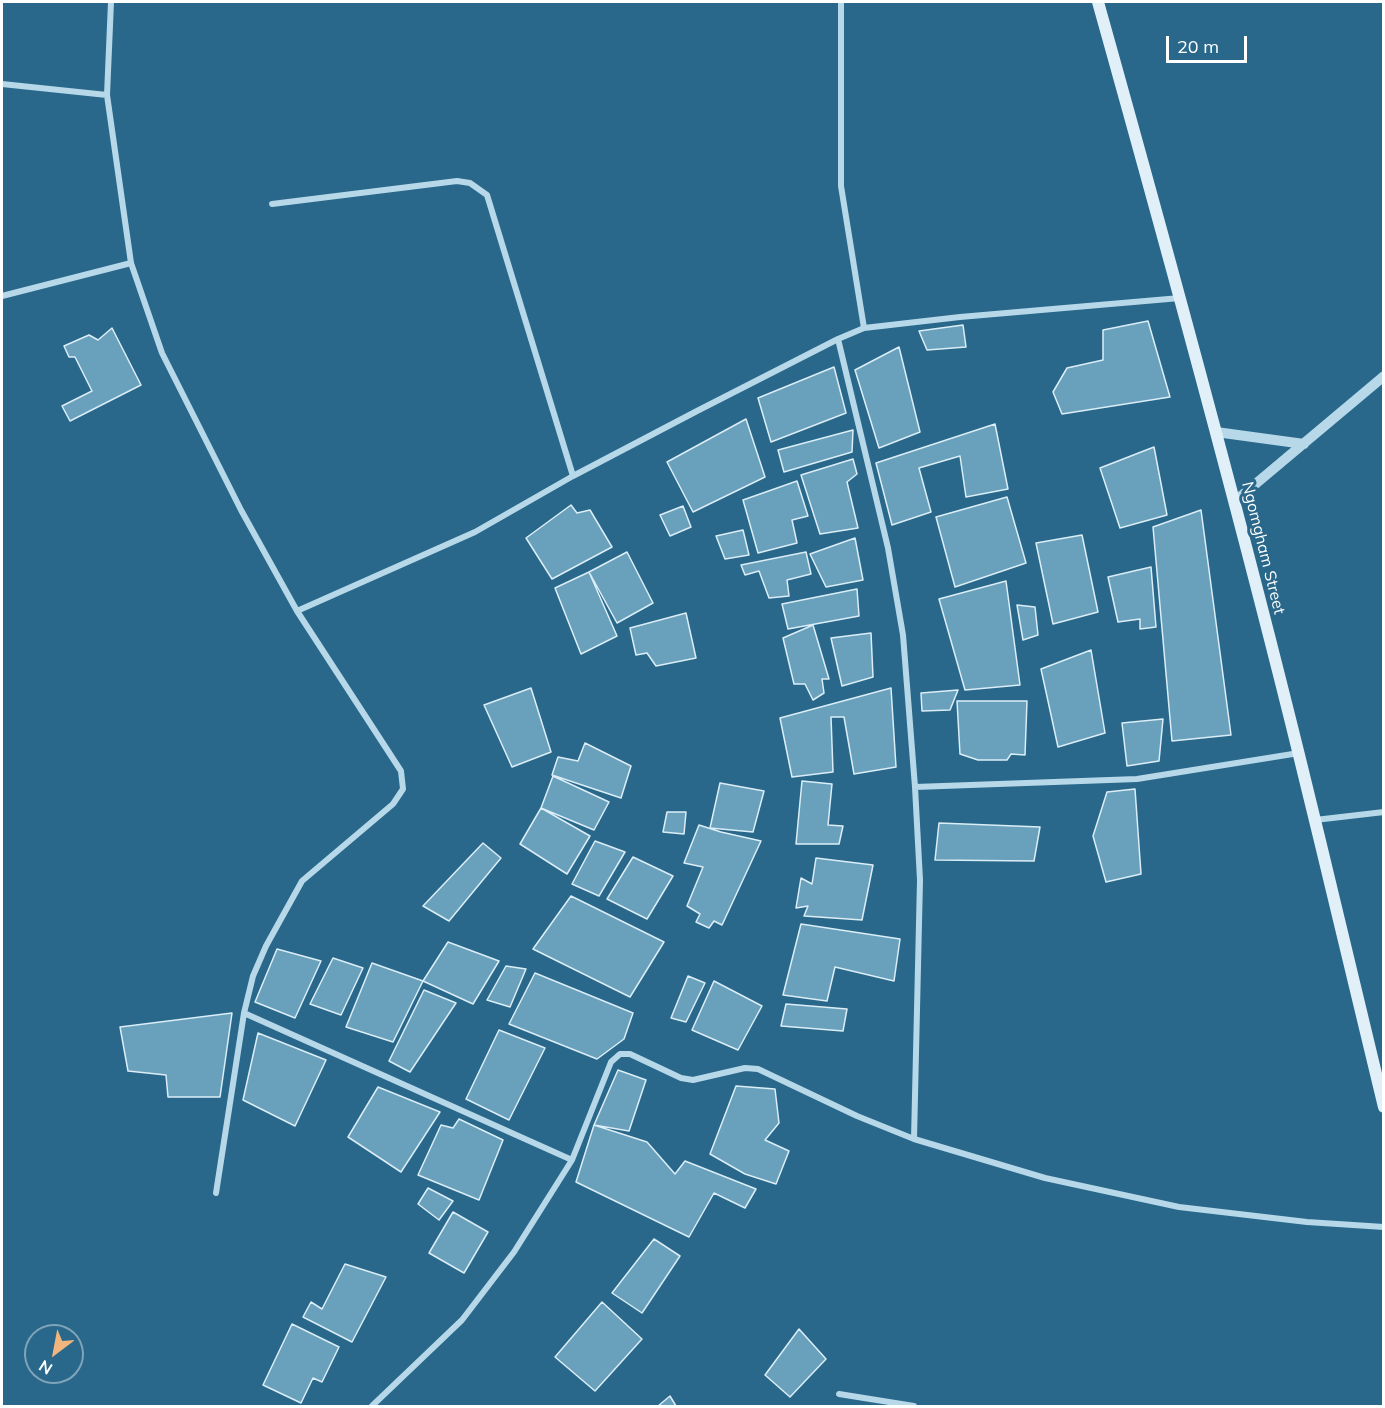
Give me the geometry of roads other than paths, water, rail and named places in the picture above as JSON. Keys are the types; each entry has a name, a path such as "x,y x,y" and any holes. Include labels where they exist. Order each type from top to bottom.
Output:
{"main road":[{"name":"Ngomgham Street","path":"1098,2 1216,432 1299,753 1383,1107"}],"street":[{"path":"111,2 108,95 131,263 162,353 241,510 297,610 401,771 403,789 393,804 302,881 266,946 253,976 244,1013 216,1193"},
{"path":"841,2 841,186 864,328"},
{"path":"2,84 108,95"},
{"path":"272,204 456,181 470,183 487,195 573,476"},
{"path":"2,296 131,263"},
{"path":"297,610 475,532 573,476 838,339 864,328 960,317 1180,298"},
{"path":"838,339 888,548 903,635 920,880 914,1139"},
{"path":"1234,502 1383,376"},
{"path":"1216,432 1304,444"},
{"path":"915,787 1137,779 1299,753"},
{"path":"1315,820 1383,812"},
{"path":"244,1013 572,1160"},
{"path":"372,1407 462,1320 514,1252 572,1160 611,1062 620,1054 630,1054 681,1078 693,1080 745,1068 758,1069 857,1116 914,1139 1045,1178 1179,1207 1306,1222 1383,1227"},
{"path":"839,1394 914,1407"}]}
